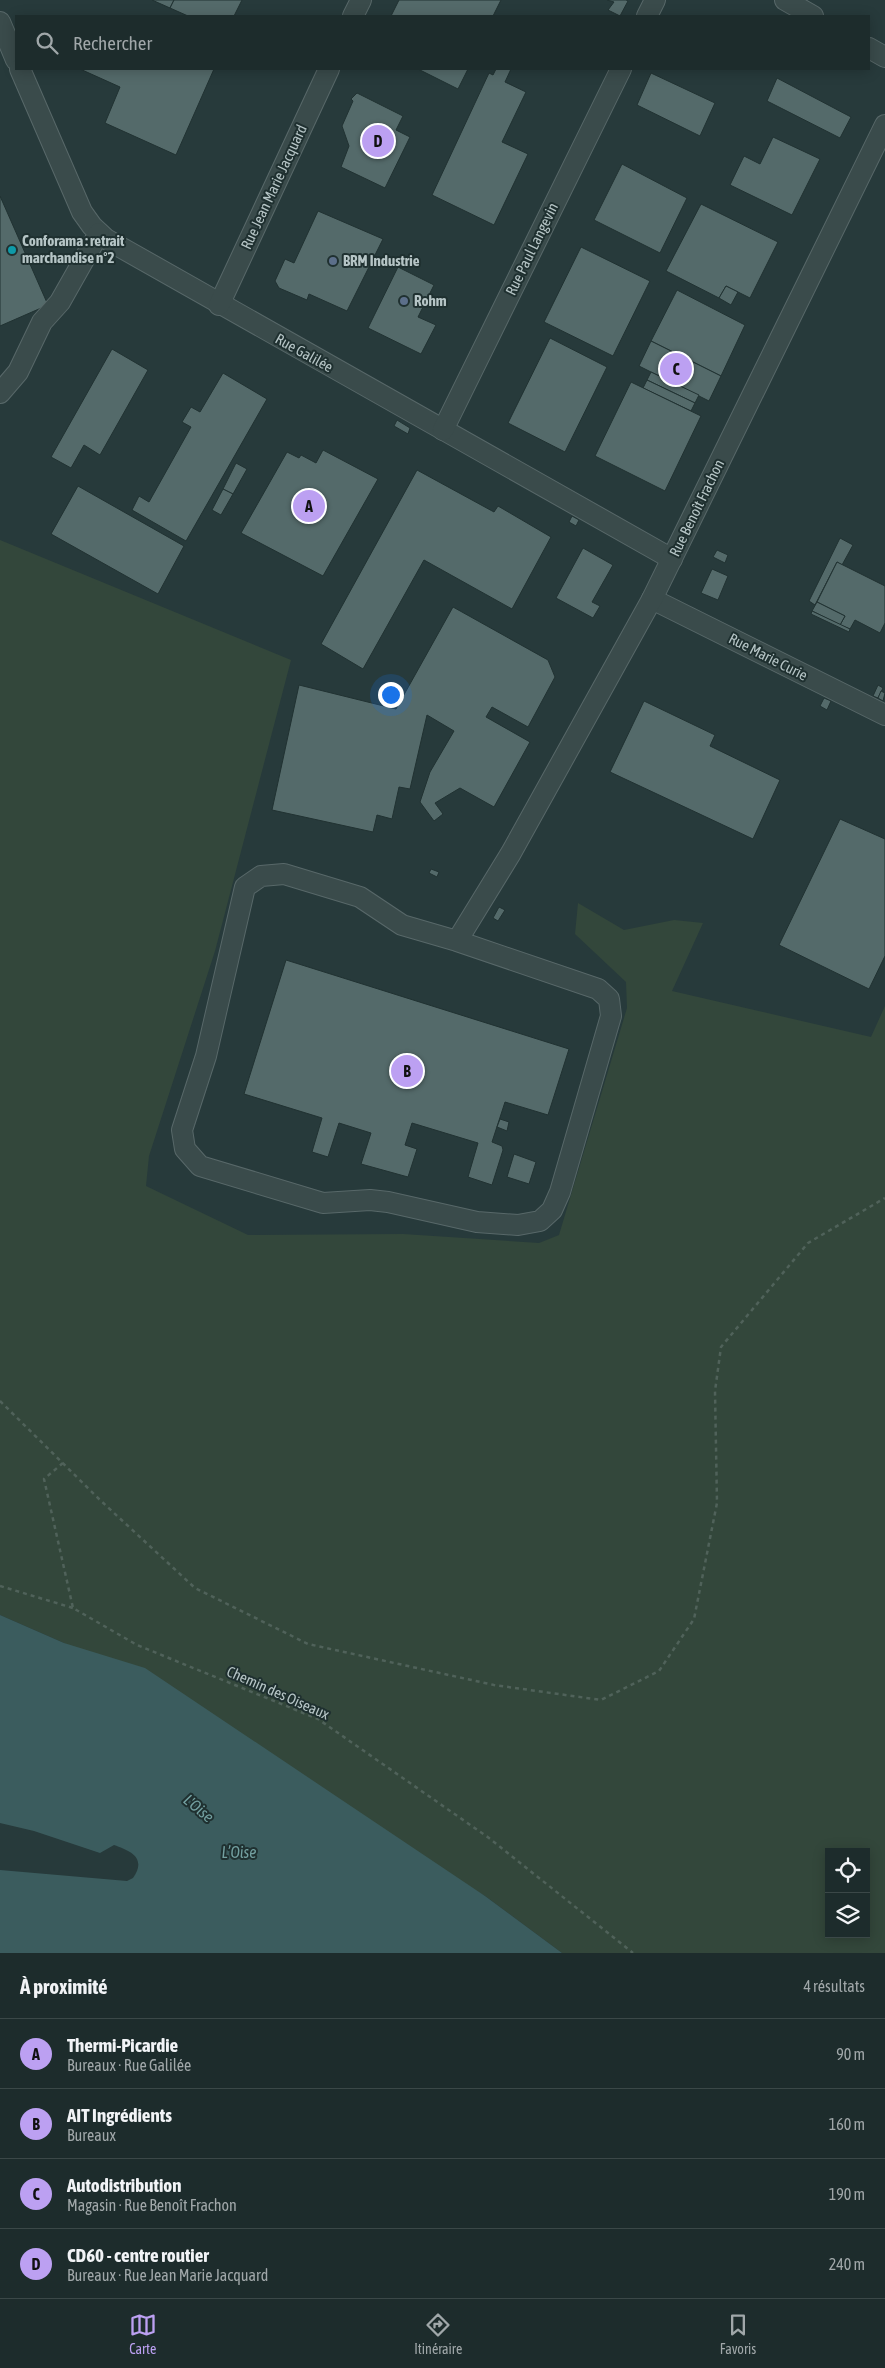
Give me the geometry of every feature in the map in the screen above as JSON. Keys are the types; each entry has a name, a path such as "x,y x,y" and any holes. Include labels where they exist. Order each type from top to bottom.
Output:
{"street":[{"path":"354,15 361,0"},
{"path":"648,15 655,0"},
{"path":"785,0 812,15"},
{"path":"0,22 15,58"},
{"path":"870,49 885,57"},
{"name":"Rue Galilée","path":"20,70 77,202 88,221 99,233 124,251 672,559"},
{"name":"Rue Jean Marie Jacquard","path":"219,305 329,70"},
{"name":"Rue Paul Langevin","path":"443,430 621,70"},
{"name":"Rue Benoît Frachon","path":"457,940 492,881 512,853 652,599 885,125"},
{"path":"0,393 18,372 42,322 60,302 99,233"},
{"name":"Rue Marie Curie","path":"652,599 885,715"},
{"path":"284,874 360,897 402,925 457,940 598,989 609,999 611,1016 560,1192 552,1210 540,1221 518,1225 477,1222 388,1202 370,1200 323,1202 200,1166 185,1149 182,1130 206,1056 245,887 261,876 284,874"}],"path":[{"path":"0,1401 195,1588 308,1644 494,1685 601,1700 659,1672 694,1619 717,1503 715,1391 721,1347 808,1244 885,1198"},
{"path":"63,1463 44,1479 73,1608"},
{"name":"Chemin des Oiseaux","path":"0,1586 73,1608 137,1645 318,1719 489,1838 633,1953"}],"green space":[{"path":"0,540 291,660 215,951 149,1156 146,1186 248,1235 403,1234 539,1243 559,1235 627,1008 626,982 575,934 578,903 624,930 674,920 703,923 672,991 871,1037 885,1006 885,1953 562,1953 485,1896 64,1643 0,1615"}],"water":[{"name":"L’Oise","path":"0,1615 64,1643 145,1668 485,1896 562,1953 0,1953 0,1870 127,1881 133,1878 137,1871 138,1860 131,1853 114,1845 100,1853 34,1831 0,1823"}],"building":[{"path":"152,0 174,0 170,8"},
{"path":"174,0 242,0 234,15 186,15 170,8"},
{"path":"399,0 501,0 494,15 392,15"},
{"path":"607,0 628,1 621,15 608,10 614,2"},
{"path":"82,70 214,70 176,155 105,123 120,87"},
{"path":"420,70 468,70 458,89"},
{"path":"496,70 511,70 505,82 526,92 502,142 528,154 494,225 432,195 489,73 493,75"},
{"path":"651,73 715,103 700,136 637,105"},
{"path":"777,78 851,117 840,138 767,101"},
{"path":"357,93 403,116 396,130 410,137 385,188 341,167 349,146 342,126 353,101 351,99"},
{"path":"773,137 820,159 792,215 730,185 744,156 760,164"},
{"path":"622,164 687,198 660,253 594,220"},
{"name":"Conforama : retrait marchandise n°2","path":"0,196 48,305 0,326"},
{"path":"701,204 778,242 750,298 726,286 719,298 666,271"},
{"name":"BRM Industrie","path":"318,211 383,239 347,311 309,294 307,300 279,288 275,281 285,259 294,263"},
{"path":"581,247 650,281 613,356 544,322"},
{"name":"Rohm","path":"398,267 434,285 418,317 436,325 421,354 368,328"},
{"path":"726,286 738,292 731,305 719,298"},
{"path":"677,290 745,325 721,376 651,341"},
{"path":"550,338 607,367 565,452 508,423"},
{"path":"651,341 721,376 709,401 639,366"},
{"path":"112,349 148,370 100,455 84,445 71,468 51,457"},
{"path":"651,372 699,395 695,403 647,380"},
{"path":"223,373 267,399 186,541 132,510 139,496 149,502 191,427 182,422 191,407 200,412"},
{"path":"647,380 695,403 691,411 643,388"},
{"path":"631,382 701,416 665,491 595,456"},
{"path":"397,420 410,428 408,434 394,426"},
{"path":"323,450 378,479 323,576 241,533 287,452 299,458 301,455 316,463"},
{"path":"236,463 247,469 233,494 223,489"},
{"path":"417,470 494,512 498,506 551,537 512,609 424,560 363,669 321,644"},
{"path":"78,486 184,546 158,594 51,534"},
{"path":"223,489 233,494 221,515 212,510"},
{"path":"572,516 579,520 576,526 569,522"},
{"path":"840,538 853,545 842,565 837,562 815,605 809,601"},
{"path":"583,548 613,565 592,602 600,606 593,618 556,598"},
{"path":"717,550 728,555 725,563 713,557"},
{"path":"837,562 885,586 885,623 880,633 855,620 850,629 840,625 845,616 817,602"},
{"path":"712,569 728,576 718,600 701,593"},
{"path":"817,602 845,616 840,625 812,611"},
{"path":"453,607 548,660 555,677 528,727 492,707 486,717 530,742 494,807 460,788 435,803 443,814 434,821 420,802 430,772 454,731 427,715 410,789 399,787 392,819 377,815 373,832 272,810 299,685 396,709"},
{"path":"812,611 850,629 849,632 811,614"},
{"path":"878,685 883,688 878,698 873,696"},
{"path":"881,691 885,693 883,701 878,698"},
{"path":"824,698 831,701 827,710 820,706"},
{"path":"644,701 715,735 710,746 780,780 753,839 610,772"},
{"path":"840,819 885,839 885,956 869,989 779,945"},
{"path":"431,869 439,872 437,877 429,873"},
{"path":"499,907 505,910 498,921 493,918"},
{"path":"286,960 569,1049 548,1115 505,1102 492,1142 502,1146 503,1150 492,1185 468,1177 478,1143 412,1123 405,1145 417,1149 408,1177 361,1164 371,1133 339,1123 328,1157 312,1152 322,1118 244,1094"},
{"path":"500,1119 509,1122 507,1131 497,1127"},
{"path":"514,1154 536,1162 529,1184 507,1177"}],"place":[{"name":"CD60 - centre routier","path":"378,141"},
{"name":"Conforama : retrait marchandise n°2","path":"12,250"},
{"name":"BRM Industrie","path":"333,261"},
{"name":"Rohm","path":"404,301"},
{"name":"Autodistribution","path":"676,369"},
{"name":"Thermi-Picardie","path":"309,506"},
{"name":"AIT Ingrédients","path":"407,1071"}],"water label":[{"name":"L'Oise","path":"199,1808"}]}
